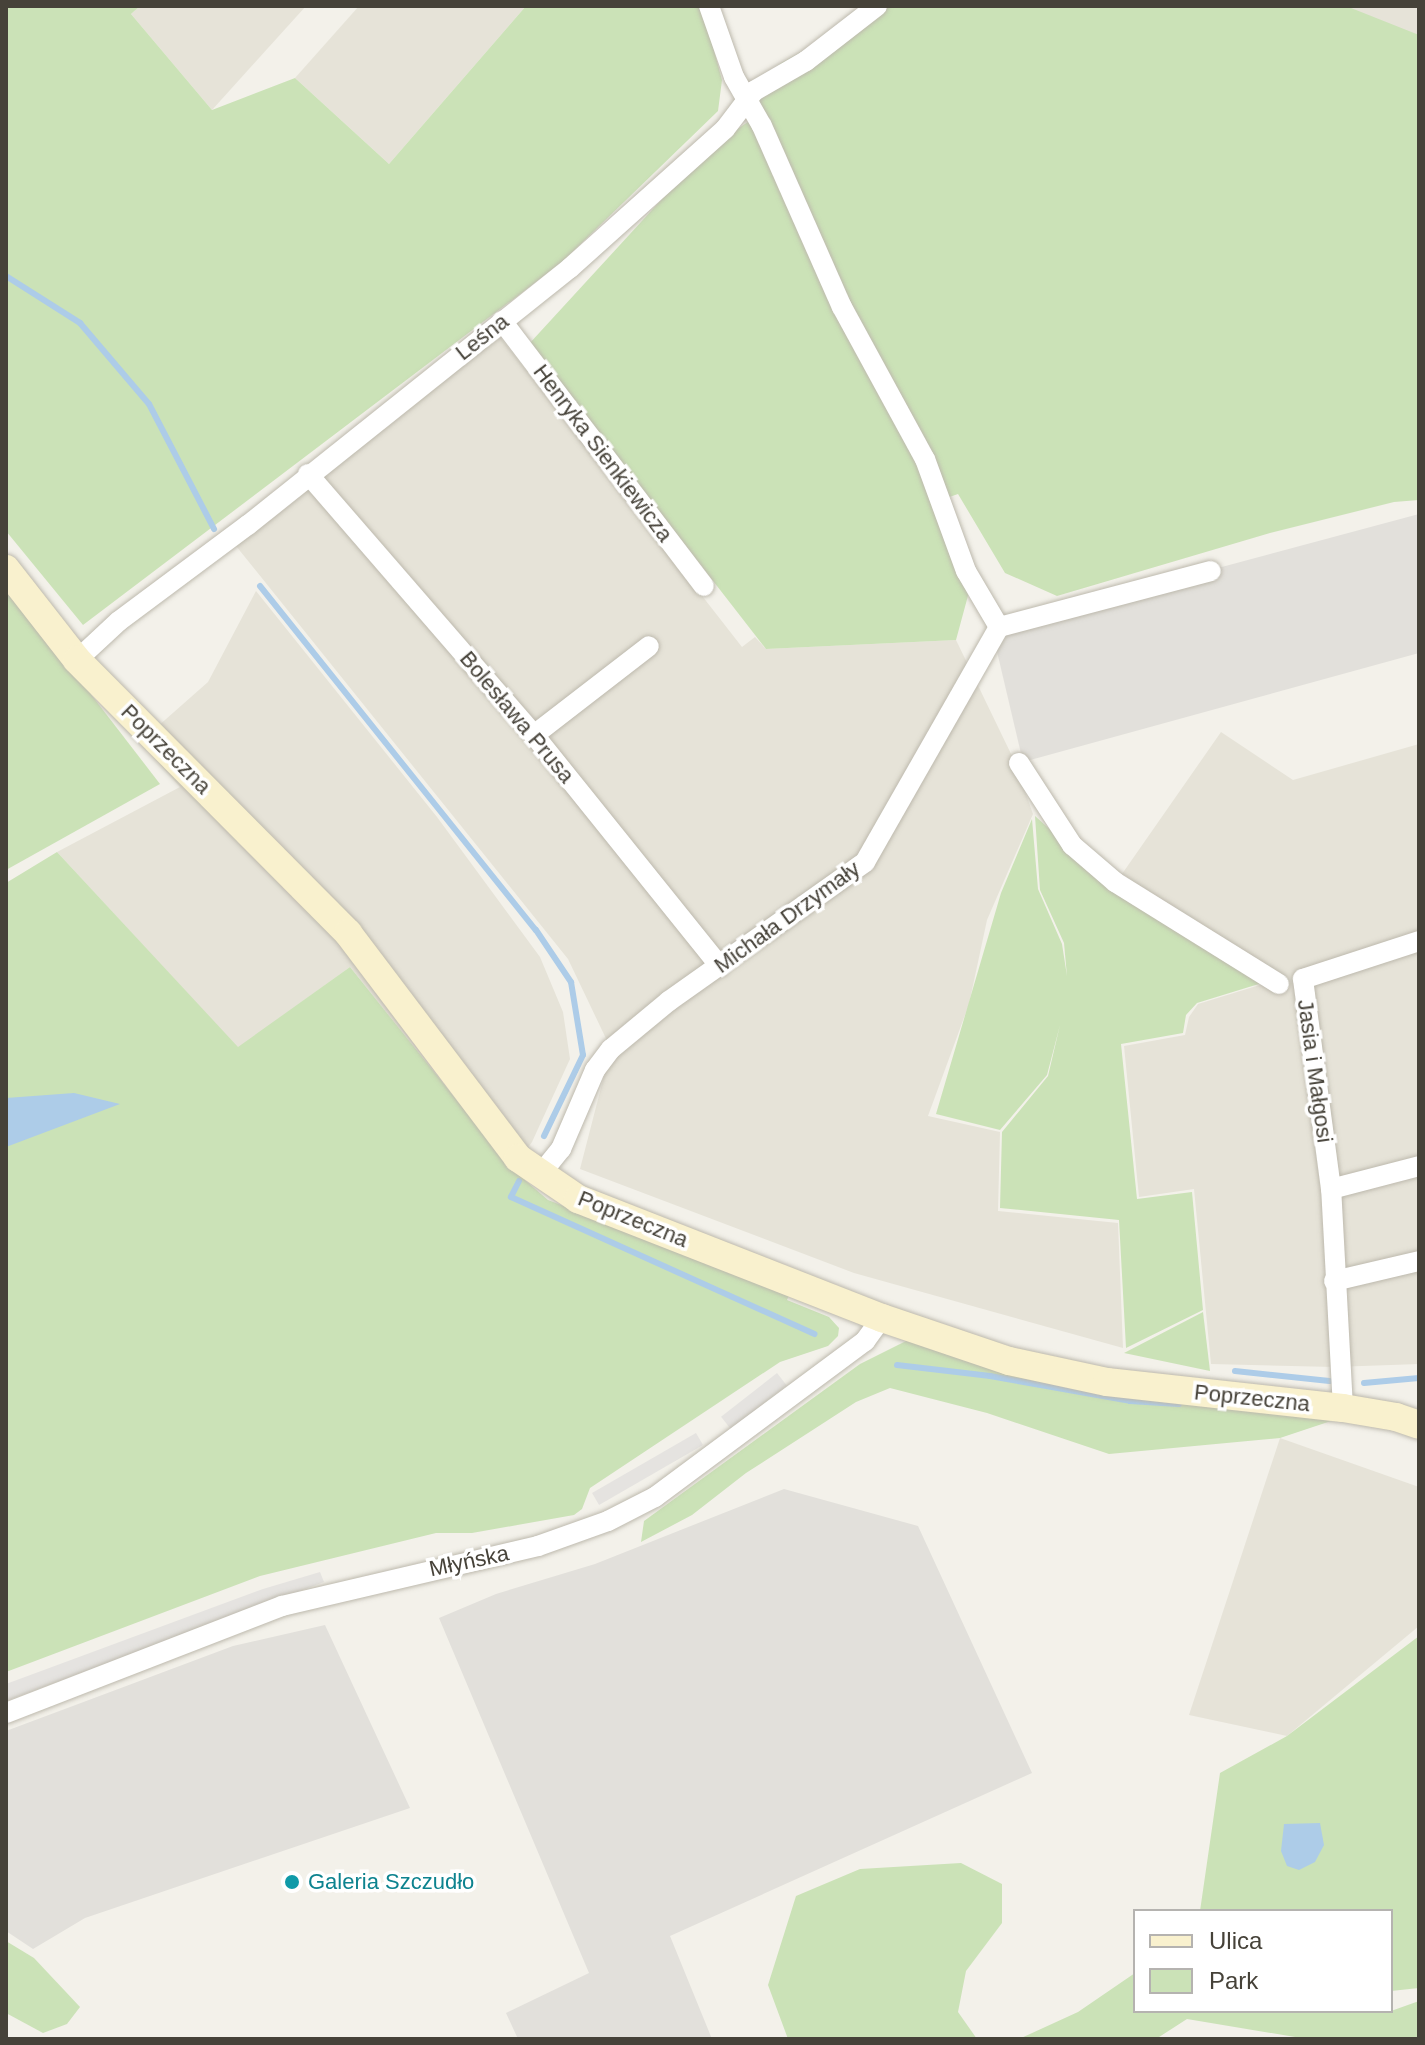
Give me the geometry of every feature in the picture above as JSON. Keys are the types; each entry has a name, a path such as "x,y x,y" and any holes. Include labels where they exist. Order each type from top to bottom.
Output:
{"street":[{"path":"709,6 734,77 842,307 925,459 966,571 999,627 1211,571"},
{"name":"Leśna","path":"77,660 119,621 248,525 308,474 570,268 725,129 754,91 806,61 877,6"},
{"name":"Henryka Sienkiewicza","path":"502,321 704,586"},
{"name":"Bolesława Prusa","path":"308,474 534,735 720,966"},
{"name":"Poprzeczna","path":"6,569 77,660 348,933 518,1158 539,1176 578,1199 882,1318 1009,1361 1063,1374 1343,1408 1396,1417 1419,1425"},
{"name":"Michała Drzymały","path":"539,1176 561,1149 595,1070 611,1049 865,862 999,627"},
{"path":"534,735 649,646"},
{"path":"1019,763 1072,845 1115,882 1279,984"},
{"name":"Jasia i Małgosi","path":"1343,1408 1331,1189 1303,979 1419,941"},
{"path":"1331,1189 1419,1166"},
{"path":"1334,1281 1419,1261"},
{"name":"Młyńska","path":"6,1713 282,1606 538,1546 608,1521 655,1497 865,1341 882,1318"}],"shaded area":[{"path":"140,6 306,6 212,110 131,14"},
{"path":"359,6 526,6 389,164 295,78"},
{"path":"1336,6 1419,6 1419,45"},
{"path":"500,337 742,647 755,637 766,649 956,640 1013,758 1033,814 987,920 969,1004 928,1116 1000,1132 998,1211 1118,1223 1123,1348 854,1273 580,1169 611,1049 568,959 232,541"},
{"path":"1419,514 1419,653 1023,762 995,643 1006,625"},
{"path":"256,591 437,817 540,957 563,1012 570,1059 532,1142 512,1169 350,967 238,1048 57,852 180,787 140,742 208,682"},
{"path":"1221,732 1293,780 1419,744 1419,1364 1334,1367 1211,1364 1194,1189 1139,1197 1124,1046 1185,1035 1189,1017 1198,1004 1273,981 1223,939 1122,874"},
{"path":"777,1373 787,1386 731,1429 721,1417"},
{"path":"696,1433 703,1445 599,1505 592,1493"},
{"path":"1280,1438 1419,1487 1419,1626 1287,1736 1189,1715"},
{"path":"784,1489 918,1526 1032,1773 670,1936 712,2039 518,2039 506,2013 589,1973 439,1618 496,1594 595,1564"},
{"path":"320,1572 324,1582 6,1701 6,1684 263,1589"},
{"path":"325,1625 410,1808 85,1918 33,1949 6,1931 6,1731 233,1646"}],"green space":[{"path":"6,6 140,6 131,14 212,110 295,78 389,164 526,6 702,6 722,80 718,111 561,263 83,625 6,531"},
{"path":"883,6 1346,6 1419,35 1419,500 1394,502 1270,533 1057,596 1005,573 958,494 935,502 969,592 956,640 766,649 529,344 708,149 764,111 752,93 781,63"},
{"path":"6,584 160,784 6,870"},
{"path":"1035,816 1098,873 1262,983 1197,1003 1186,1015 1183,1033 1121,1044 1137,1199 1192,1192 1203,1310 1126,1348 1119,1220 1000,1208 1002,1132 1048,1076 1060,1025 1047,1075 1000,1130 936,1114 1001,893 1032,819 1038,889 1062,944 1067,976 1064,943 1040,890"},
{"path":"57,852 238,1047 350,967 512,1169 548,1200 790,1293 787,1300 829,1317 839,1328 838,1336 828,1346 780,1362 590,1488 582,1509 574,1515 472,1533 436,1533 260,1576 6,1672 6,883"},
{"path":"1203,1312 1210,1371 1124,1353"},
{"path":"908,1340 1207,1402 1331,1421 1280,1438 1109,1454 987,1413 890,1388 856,1402 746,1473 692,1515 641,1542 644,1521 860,1364"},
{"path":"1419,1636 1419,1988 1393,1991 1393,1909 1200,1909 1220,1773 1287,1736"},
{"path":"961,1863 1002,1884 1002,1923 966,1971 958,2012 977,2039 788,2039 768,1985 796,1896 860,1869"},
{"path":"6,1941 34,1958 80,2007 67,2024 43,2033 6,2013"},
{"path":"1133,1974 1133,2013 1393,2013 1393,2010 1419,2001 1419,2039 1307,2039 1187,2019 1156,2039 1019,2039 1078,2012"}],"water":[{"path":"74,1093 120,1104 6,1147 6,1098"},
{"path":"1320,1823 1324,1845 1315,1862 1299,1870 1287,1866 1281,1851 1284,1824"}],"waterway":[{"path":"6,276 80,323 149,404 214,529"},
{"path":"260,586 536,930 571,982 583,1055 544,1136"},
{"path":"519,1181 511,1197 814,1334"},
{"path":"897,1365 990,1376 1130,1401 1179,1404"},
{"path":"1235,1371 1329,1381"},
{"path":"1364,1383 1419,1378"}],"place":[{"name":"Galeria Szczudło","path":"292,1882"}]}
